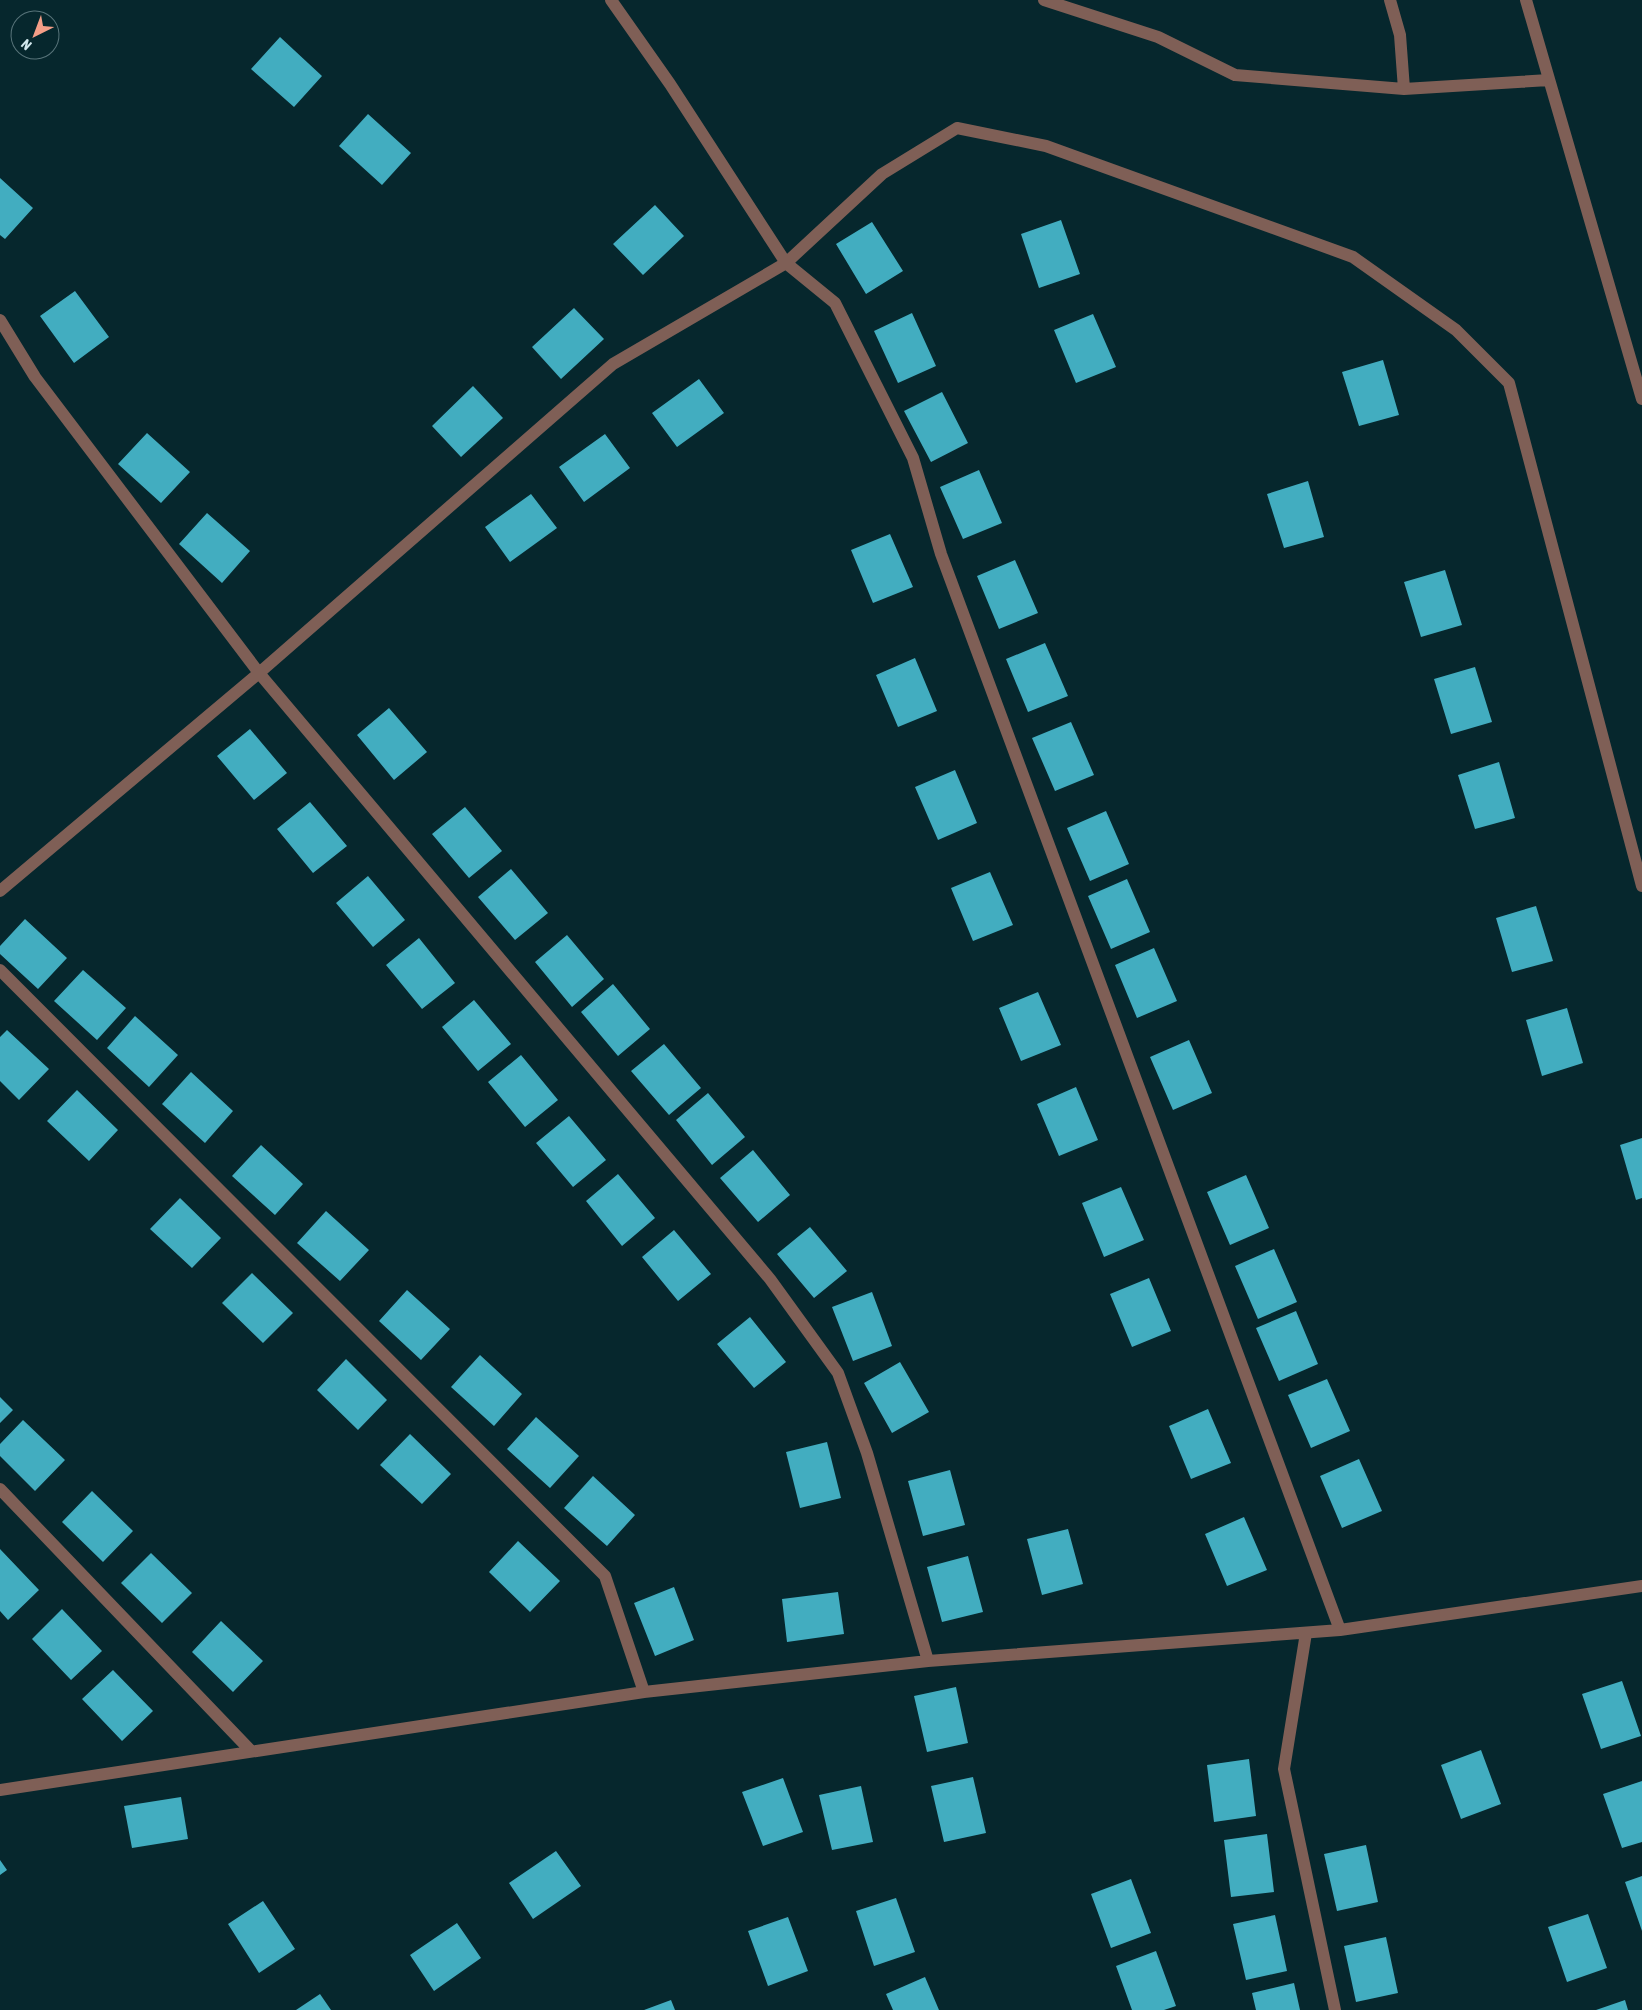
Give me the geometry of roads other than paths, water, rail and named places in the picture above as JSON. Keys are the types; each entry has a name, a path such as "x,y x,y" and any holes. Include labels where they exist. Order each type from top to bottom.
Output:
{"street":[{"path":"611,0 670,84 786,263 835,303 913,458 941,554 1340,1630"},
{"path":"1044,0 1158,37 1235,75 1404,90 1549,80"},
{"path":"1390,0 1400,36 1404,90"},
{"path":"1526,0 1642,399"},
{"path":"0,891 259,673 613,364 786,263 882,174 957,128 1046,146 1354,257 1456,330 1509,383 1642,886"},
{"path":"0,320 35,377 259,673 770,1279 838,1373 867,1453 928,1661"},
{"path":"0,970 605,1576 644,1692"},
{"path":"0,1490 251,1751"},
{"path":"0,1790 644,1692 928,1661 1340,1630 1642,1586"},
{"path":"1306,1633 1284,1769 1334,2010"}]}
